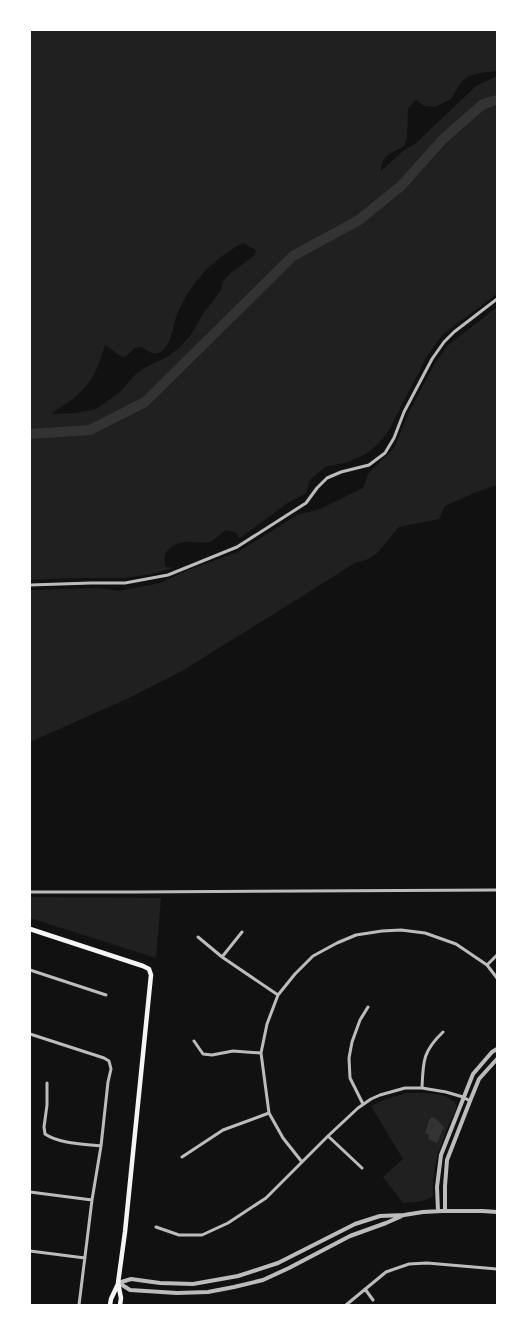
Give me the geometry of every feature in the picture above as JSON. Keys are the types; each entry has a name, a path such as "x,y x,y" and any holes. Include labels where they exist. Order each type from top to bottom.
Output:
{"main road":[{"path":"30,929 143,966 149,969 152,977 125,1232 118,1283 110,1305"},
{"path":"118,1283 121,1298 120,1305"}],"street":[{"path":"30,586 91,583 124,584 168,575 237,547 306,503 327,478 369,465 385,453 432,359 444,342 454,332 497,300"},
{"path":"30,892 497,890"},
{"path":"302,1162 283,1138 270,1113 261,1053 267,1024 278,995 313,956 336,943 356,935 401,930 425,933 456,944 487,965 497,978"},
{"path":"222,957 242,932"},
{"path":"198,937 222,957 278,995"},
{"path":"487,965 497,955"},
{"path":"30,970 106,995"},
{"path":"363,1104 350,1078 349,1058 357,1027 368,1007"},
{"path":"422,1088 425,1056 434,1041 443,1032"},
{"path":"30,1034 104,1058 109,1061 111,1069 79,1305"},
{"path":"194,1041 203,1054 212,1055 233,1051 261,1053"},
{"path":"438,1211 437,1187 440,1155 473,1074 492,1052 497,1049"},
{"path":"445,1211 447,1160 479,1079 497,1059"},
{"path":"47,1083 45,1134 51,1138 74,1143 101,1146"},
{"path":"156,1227 179,1235 202,1235 228,1223 266,1198 363,1104 388,1092 405,1088 432,1089 463,1097 470,1101"},
{"path":"182,1157 223,1130 270,1113"},
{"path":"328,1136 362,1168"},
{"path":"30,1192 92,1200"},
{"path":"118,1283 131,1279 160,1283 193,1284 238,1276 278,1263 355,1224 380,1216 438,1211 497,1212"},
{"path":"118,1283 130,1290 177,1293 208,1292 234,1287 263,1280 350,1236 386,1224 404,1215"},
{"path":"30,1251 85,1258"},
{"path":"346,1305 386,1272 409,1264 427,1263 497,1269"},
{"path":"364,1289 374,1300"}],"shaded area":[{"path":"30,30 497,30 497,71 469,76 462,81 451,99 435,107 424,106 416,100 408,108 407,138 404,146 388,155 383,161 381,171 403,151 416,143 476,86 497,76 497,294 443,334 427,356 389,430 378,444 366,454 348,462 325,467 310,480 306,493 289,502 240,538 235,532 226,530 210,542 187,542 172,546 166,553 165,562 166,567 174,568 124,578 30,580","holes":["243,243 256,250 255,255 223,281 221,290 203,314 190,336 178,349 167,357 144,368 120,392 96,409 76,413 52,414 81,392 91,380 105,345 124,357 134,348 142,347 154,353 162,351 170,340 176,316 183,301 205,272 222,256"]},
{"path":"497,307 497,485 445,506 439,519 399,527 378,552 369,559 355,563 182,671 127,699 30,742 30,590 99,588 119,591 160,583 188,570 238,552 297,515 320,509 363,488 368,474 394,448 410,410 434,365 447,346"},
{"path":"30,897 161,898 156,958 30,918"},
{"path":"407,1093 440,1095 452,1100 456,1104 456,1109 437,1156 433,1179 433,1196 423,1201 403,1203 383,1177 403,1159 371,1106"},
{"path":"432,1117 444,1127 437,1143 428,1139 429,1135 425,1133 429,1120"}],"waterway":[{"path":"30,434 90,430 145,402 293,256 359,220 401,186 443,139 483,104 497,100"}]}
